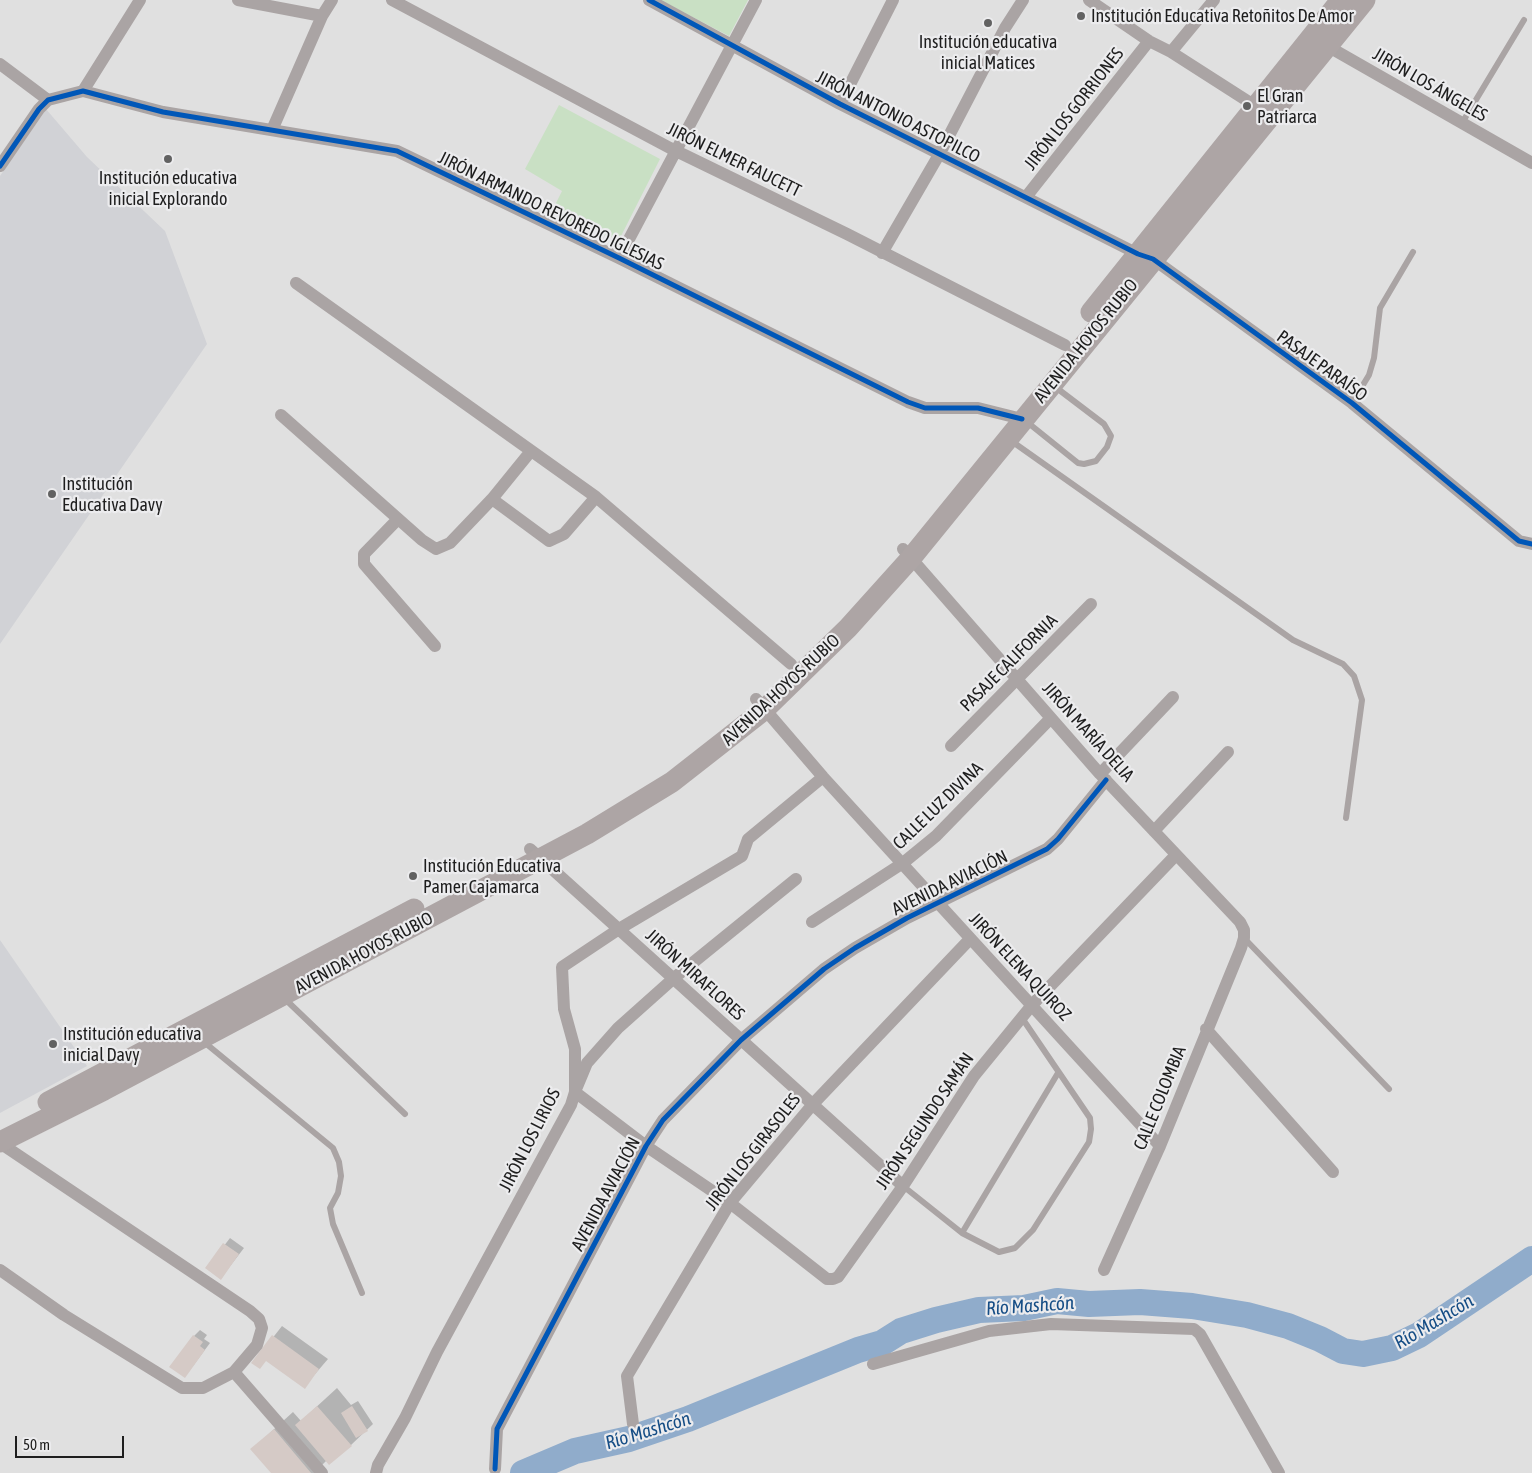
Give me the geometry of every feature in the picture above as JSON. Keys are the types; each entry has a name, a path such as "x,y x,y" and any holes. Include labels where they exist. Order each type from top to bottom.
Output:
{"main road":[{"name":"AVENIDA HOYOS RUBIO","path":"1320,41 1341,0"},
{"name":"AVENIDA HOYOS RUBIO","path":"760,705 792,664 907,554 1007,438 1016,417 1052,383 1145,257 1320,41 1365,0"},
{"name":"AVENIDA HOYOS RUBIO","path":"0,1143 275,990 535,854 587,834 665,787 714,751 760,705 848,628 1016,417 1065,345 1145,257"},
{"name":"AVENIDA HOYOS RUBIO","path":"0,1128 193,1034"}],"street":[{"path":"83,91 140,0"},
{"path":"238,0 322,16"},
{"path":"272,130 322,16 332,0"},
{"name":"JIRÓN ELMER FAUCETT","path":"392,0 677,152 847,234 1065,345"},
{"name":"JIRÓN ANTONIO ASTOPILCO","path":"649,0 840,104 1145,257"},
{"path":"619,258 677,152 756,0"},
{"path":"840,104 893,0"},
{"path":"882,253 940,153 1005,28 1023,0"},
{"path":"1089,0 1150,41 1171,52 1263,111"},
{"path":"1171,52 1214,0"},
{"name":"JIRÓN LOS GORRIONES","path":"1026,197 1150,41"},
{"name":"JIRÓN LOS ÁNGELES","path":"1320,41 1532,163"},
{"path":"0,64 48,100 39,109 0,166"},
{"name":"JIRÓN ARMANDO REVOREDO IGLESIAS","path":"48,100 83,91 163,112 397,151 619,258 908,402 925,408 978,408 1016,417"},
{"name":"PASAJE PARAÍSO","path":"1145,257 1352,403 1519,541 1532,544"},
{"path":"296,283 596,497 792,664"},
{"path":"281,415 430,547 443,547 492,499 532,451"},
{"path":"492,499 548,541 564,534 596,497"},
{"path":"398,519 364,554 364,564 435,646"},
{"name":"JIRÓN MARÍA DELIA","path":"907,554 1103,777 1175,856 1240,922 1244,938"},
{"name":"PASAJE CALIFORNIA","path":"951,746 1091,604"},
{"name":"AVENIDA AVIACIÓN","path":"495,1469 497,1429 646,1146 663,1120 687,1093 741,1040 824,969 855,948 937,903 1047,849 1058,839 1103,777 1173,697"},
{"name":"JIRÓN ELENA QUIROZ","path":"760,705 937,903 1160,1146"},
{"name":"CALLE LUZ DIVINA","path":"812,922 903,863 950,822 1051,718"},
{"path":"1154,831 1228,752"},
{"name":"JIRÓN LOS LIRIOS","path":"376,1473 378,1465 405,1418 437,1352 559,1128 575,1092 575,1049 564,1009 560,971 565,963 742,856 748,839 823,777"},
{"name":"JIRÓN MIRAFLORES","path":"535,854 903,1186"},
{"name":"JIRÓN SEGUNDO SAMÁN","path":"730,1203 827,1278 833,1279 838,1276 903,1186 974,1076 1032,1005 1175,856"},
{"path":"730,1203 646,1146 575,1092 587,1063 599,1047 674,978 796,878"},
{"name":"CALLE COLOMBIA","path":"1104,1270 1160,1146 1244,938"},
{"name":"JIRÓN LOS GIRASOLES","path":"633,1424 627,1376 730,1203 813,1104 970,939"},
{"path":"1206,1030 1333,1172"},
{"path":"0,1143 250,1311 259,1319 262,1328 256,1345 234,1372 203,1388 182,1388 174,1386 117,1346 64,1315 0,1270"},
{"path":"873,1364 989,1331 1051,1324 1194,1329 1200,1334 1278,1473"},
{"path":"234,1372 322,1473"}],"lane":[{"path":"1462,123 1524,20"},
{"path":"1352,403 1368,375 1374,358 1380,308 1413,252"},
{"path":"1016,417 1078,463 1084,464 1096,460 1110,441 1108,430 1104,424 1052,383"},
{"path":"1007,438 1294,640 1343,664 1354,676 1362,700 1346,818"},
{"path":"1244,938 1389,1089"},
{"path":"275,990 405,1114"},
{"path":"903,1186 962,1233 999,1252 1015,1248 1033,1230 1089,1142 1092,1129 1090,1118 1058,1074 1022,1018"},
{"path":"193,1034 333,1148 339,1162 341,1176 338,1193 330,1208 333,1224 362,1293"},
{"path":"962,1233 1058,1074"}],"shaded area":[{"name":"Institución Educativa Davy","path":"46,109 87,157 165,231 207,344 0,644 0,176"},
{"path":"0,940 87,1066 0,1113"}],"green space":[{"path":"660,0 748,0 729,36"},
{"path":"559,105 660,159 619,240 549,217 562,191 525,169"}],"building":[{"path":"223,1243 239,1254 221,1280 205,1268"},
{"path":"193,1335 203,1342 200,1346 205,1350 185,1378 169,1367"},
{"path":"272,1335 319,1369 305,1389 266,1361 260,1369 251,1363"},
{"path":"317,1406 352,1446 329,1465 295,1425"},
{"path":"352,1406 368,1431 356,1438 341,1413"},
{"path":"274,1429 311,1473 271,1473 250,1449"}],"waterway":[{"name":"Río Mashcón","path":"523,1473 575,1451 629,1439 688,1419 858,1350 882,1343 901,1331 936,1320 979,1310 1024,1308 1057,1301 1089,1304 1140,1302 1192,1306 1247,1315 1288,1326 1343,1351 1363,1354 1392,1348 1419,1335 1532,1259"}],"cycle path":[{"path":"649,0 840,104 1138,254 1153,259 1352,403 1519,541 1532,544"},
{"path":"0,166 39,109 48,100 83,91 163,112 397,151 619,258 908,402 925,408 978,408 1022,419"},
{"path":"495,1469 497,1429 646,1146 663,1120 741,1040 824,969 855,948 907,918 1047,849 1058,839 1106,780"}],"place":[{"name":"Institución Educativa Retoñitos De Amor","path":"1081,16"},
{"name":"Institución educativa inicial Matices","path":"988,23"},
{"name":"El Gran Patriarca","path":"1247,106"},
{"name":"Institución educativa inicial Explorando","path":"168,159"},
{"name":"Institución Educativa Davy","path":"52,494"},
{"name":"Institución Educativa Pamer Cajamarca","path":"413,876"},
{"name":"Institución educativa inicial Davy","path":"53,1044"}]}
